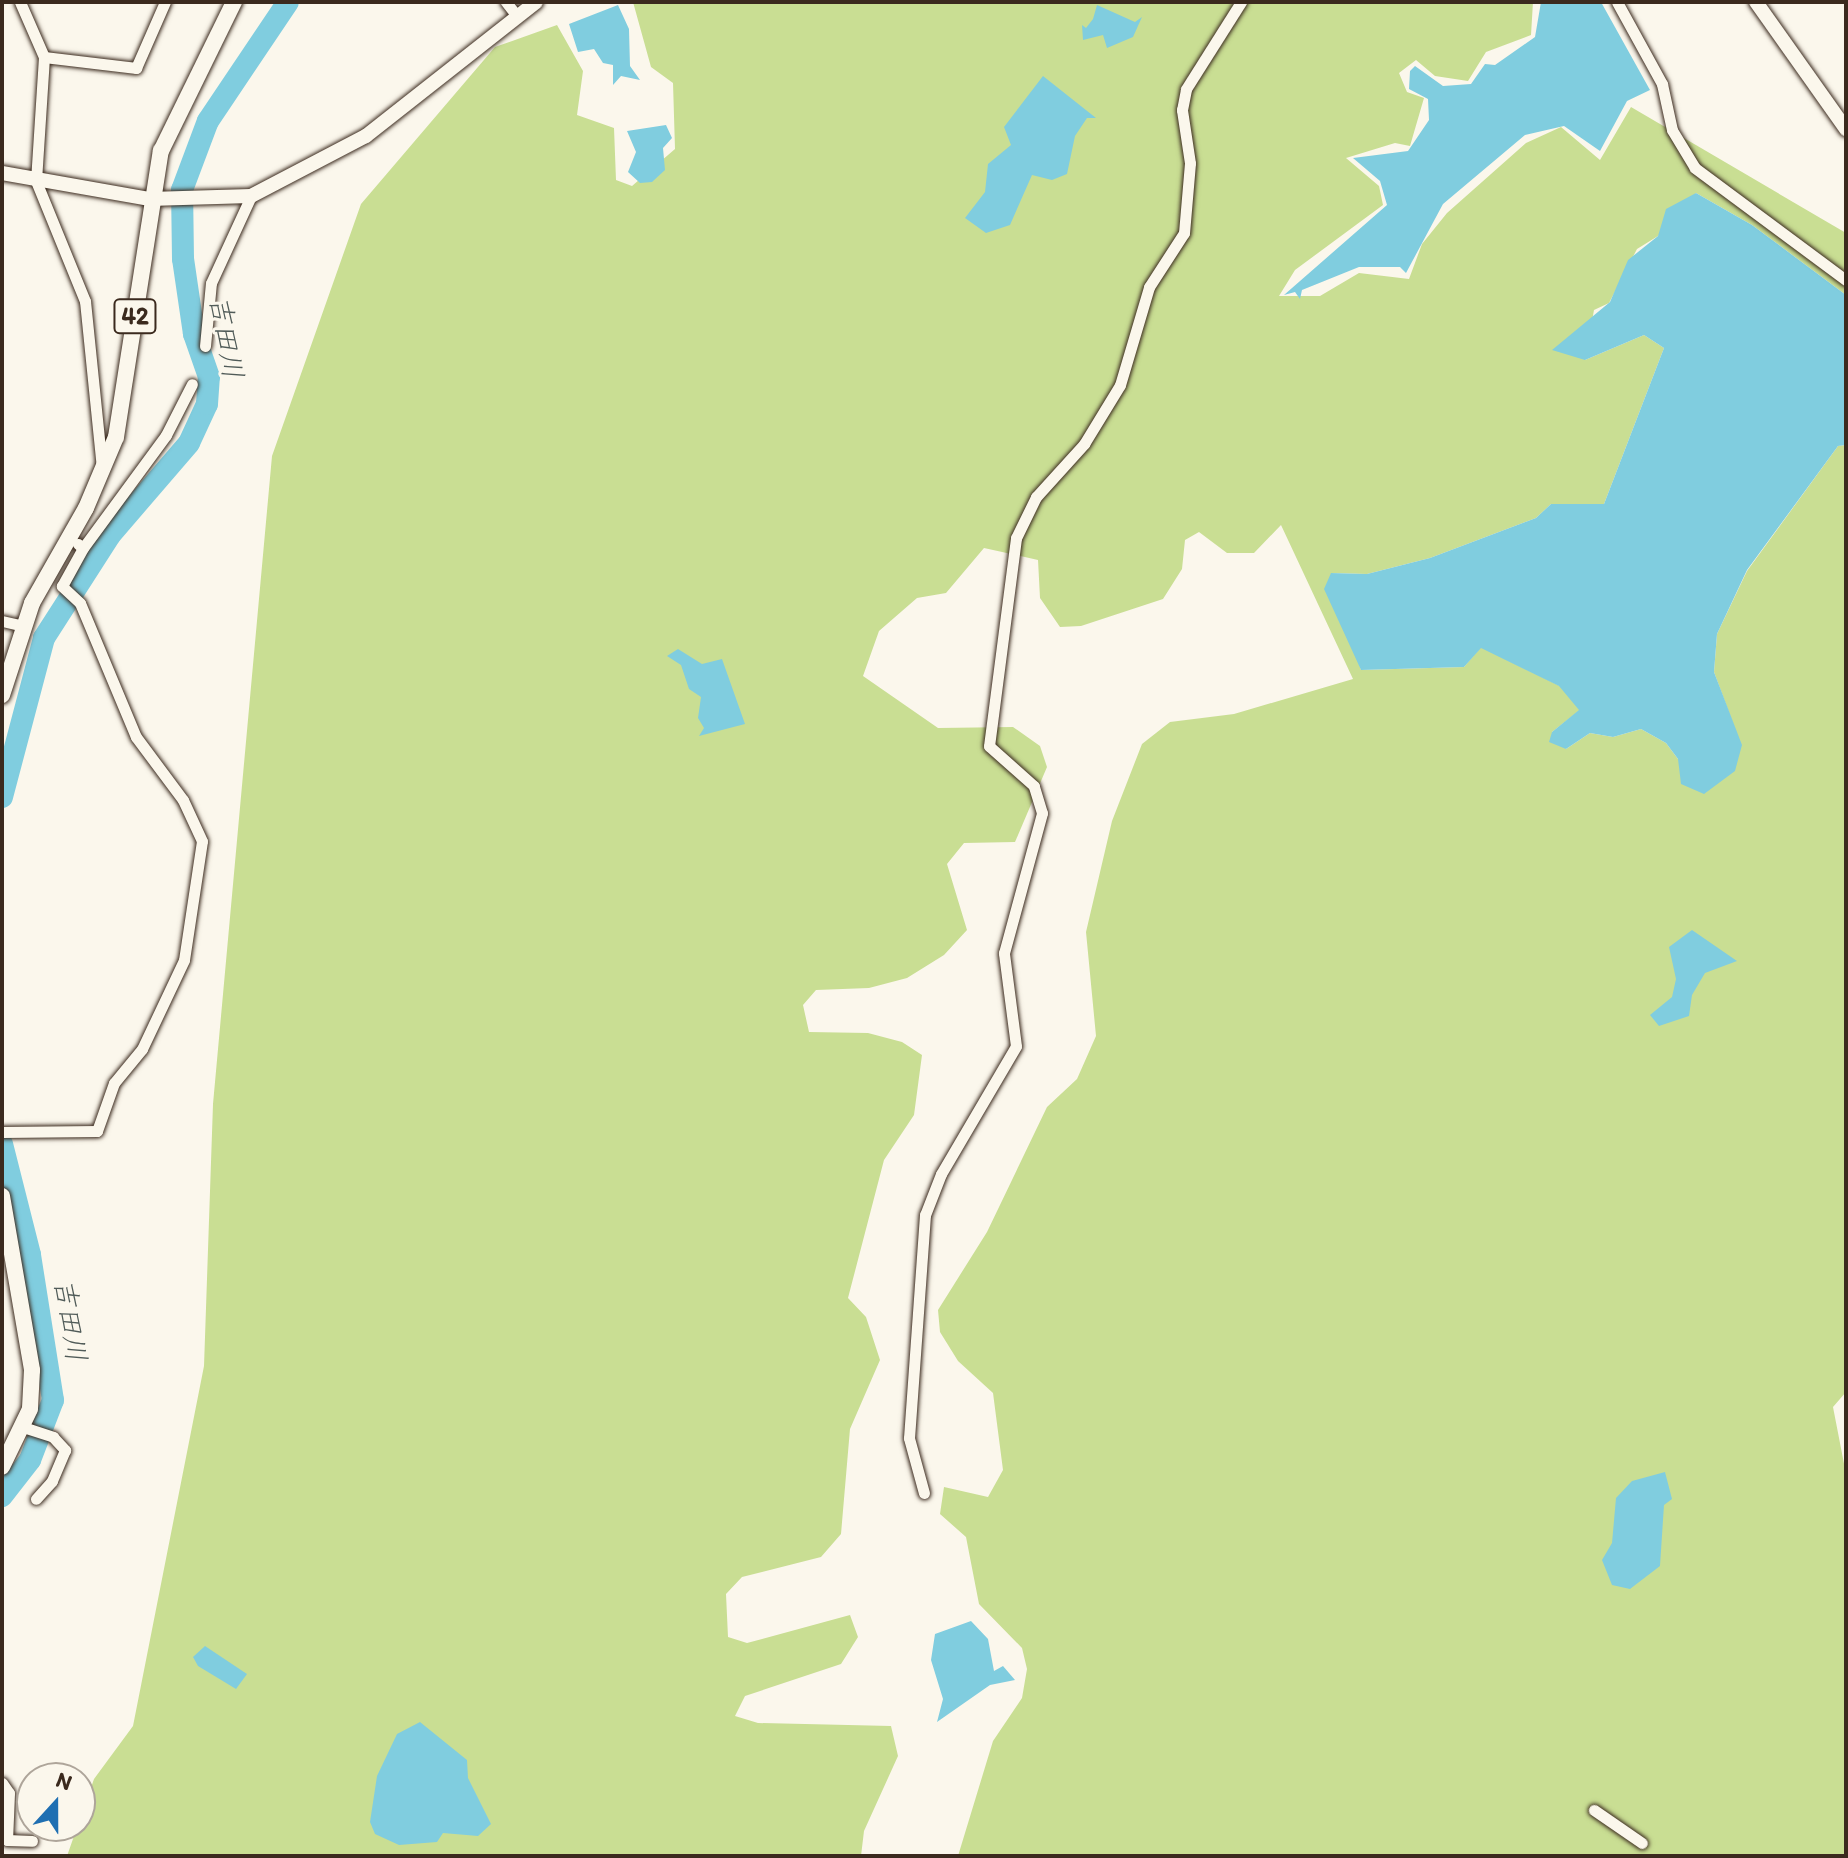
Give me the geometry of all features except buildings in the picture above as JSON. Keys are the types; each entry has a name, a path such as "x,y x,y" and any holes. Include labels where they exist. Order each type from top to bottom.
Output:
{"main road":[{"name":"42","path":"2,695 23,626 76,543 127,400 149,199 171,121 234,2"},
{"path":"2,1196 8,1253 32,1370 28,1428 2,1467"}],"street":[{"path":"20,2 44,57 36,181 85,301 102,473"},
{"path":"44,57 136,68 165,2"},
{"path":"506,2 516,15"},
{"path":"2,173 149,199 209,201 251,196 366,136 536,2"},
{"path":"924,1493 909,1438 925,1215 941,1174 1016,1046 1004,953 1042,813 1034,786 989,746 1016,538 1036,497 1084,444 1120,385 1149,287 1184,233 1190,163 1182,110 1186,89 1241,2"},
{"path":"1617,2 1663,89 1672,130 1712,186 1846,280"},
{"path":"1756,2 1846,129"},
{"path":"205,346 211,283 251,196"},
{"path":"8,1132 97,1131 114,1083 142,1049 184,960 202,841 183,800 136,737 80,603 65,589 76,543 166,435 192,384"},
{"path":"2,621 23,626"},
{"path":"28,1428 53,1437 65,1450 63,1461 36,1499"},
{"path":"2,1783 9,1793 7,1840 16,1840"},
{"path":"1594,1810 1642,1843"}],"green space":[{"path":"633,2 1533,2 1531,35 1486,52 1468,81 1435,76 1416,60 1399,73 1407,92 1424,98 1410,146 1395,143 1346,158 1379,186 1383,205 1295,270 1279,296 1320,296 1359,273 1409,279 1422,244 1447,213 1526,143 1561,127 1600,160 1631,107 1846,233 1846,295 1752,225 1696,193 1658,236 1637,249 1609,303 1594,310 1585,360 1644,335 1664,348 1604,504 1551,504 1536,518 1430,558 1367,574 1331,573 1361,670 1464,667 1481,647 1560,686 1580,710 1552,732 1566,749 1590,733 1613,737 1641,729 1666,743 1678,759 1741,745 1714,672 1717,634 1747,571 1838,446 1846,445 1846,1392 1833,1407 1846,1474 1846,1856 958,1856 993,1741 1022,1698 1027,1669 1022,1648 979,1604 966,1537 940,1514 944,1487 988,1497 1003,1470 993,1393 958,1361 940,1332 938,1310 987,1232 1047,1107 1077,1079 1096,1036 1086,932 1112,821 1142,744 1170,722 1234,714 1353,679 1281,525 1254,553 1227,553 1199,532 1185,540 1182,569 1163,599 1081,626 1060,627 1040,598 1038,560 984,548 946,593 917,598 879,631 863,676 938,728 1013,727 1040,746 1047,767 1015,842 964,843 947,864 967,930 944,955 907,978 869,988 816,990 803,1005 809,1032 868,1033 902,1042 922,1055 914,1115 884,1160 848,1298 866,1317 880,1360 850,1429 841,1534 821,1557 742,1577 726,1594 728,1637 747,1643 850,1615 858,1637 841,1664 745,1696 735,1716 758,1723 891,1726 898,1756 864,1831 861,1856 67,1856 72,1842 96,1842 96,1776 133,1726 204,1366 213,1104 272,456 361,204 495,47 557,25 583,71 577,115 614,128 616,180 632,186 675,149 673,83 651,67"}],"water":[{"path":"1541,2 1601,2 1650,90 1627,101 1600,151 1564,126 1525,135 1443,204 1406,273 1400,267 1359,267 1302,290 1300,299 1295,292 1284,295 1387,205 1380,181 1353,158 1408,151 1429,120 1428,99 1409,89 1410,71 1415,66 1443,86 1471,84 1485,64 1495,65 1535,37"},
{"path":"618,5 629,29 630,66 640,80 621,76 613,85 613,65 603,63 594,49 578,52 569,24"},
{"path":"1097,5 1135,22 1142,17 1133,37 1107,48 1103,35 1083,40 1082,25 1086,28 1093,19"},
{"path":"1043,76 1096,118 1087,118 1075,136 1067,174 1052,180 1032,175 1010,225 986,233 965,218 985,192 988,164 1011,145 1004,127"},
{"path":"666,125 672,138 663,148 665,170 652,182 640,183 628,172 636,152 627,131"},
{"path":"1696,193 1752,225 1846,295 1846,445 1838,446 1747,570 1717,634 1714,672 1742,745 1735,771 1704,794 1681,784 1678,759 1666,743 1641,729 1613,737 1590,733 1566,749 1549,742 1552,732 1579,710 1559,686 1481,648 1464,667 1361,670 1324,589 1331,573 1367,574 1430,558 1536,518 1551,504 1604,504 1664,348 1644,335 1585,360 1552,350 1610,302 1628,260 1658,236 1666,209"},
{"path":"678,649 702,664 722,659 745,724 699,736 704,728 698,718 701,697 689,689 681,665 667,656"},
{"path":"1692,930 1737,961 1705,973 1692,995 1689,1016 1659,1026 1650,1015 1672,997 1676,979 1669,947"},
{"path":"1665,1472 1672,1499 1664,1505 1660,1566 1630,1589 1612,1585 1602,1560 1612,1543 1616,1498 1632,1481"},
{"path":"971,1621 988,1639 994,1671 1003,1666 1015,1680 990,1685 937,1722 943,1699 931,1660 935,1634"},
{"path":"205,1646 247,1674 236,1689 198,1666 193,1657"},
{"path":"420,1722 467,1760 468,1778 491,1824 478,1836 443,1833 437,1842 399,1845 375,1834 370,1822 377,1776 397,1734"}],"waterway":[{"name":"吉田川","path":"2,797 44,638 110,535 189,443 207,404 209,377 194,334 183,259 182,190 208,121 288,2"},
{"name":"吉田川","path":"2,1144 30,1255 53,1400 30,1460 2,1496"}]}
